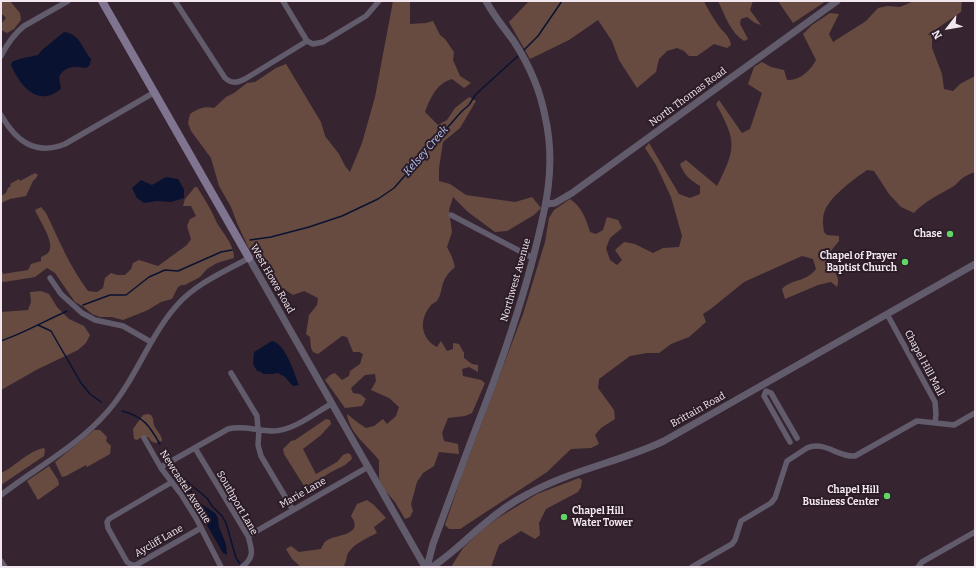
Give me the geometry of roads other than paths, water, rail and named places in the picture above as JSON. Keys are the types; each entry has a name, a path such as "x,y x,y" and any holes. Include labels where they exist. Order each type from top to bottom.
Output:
{"main road":[{"name":"West Howe Road","path":"102,1 249,258"}],"street":[{"path":"1,56 10,40 24,26 68,1"},
{"path":"175,1 225,78 234,83 238,83 246,79 307,41"},
{"path":"283,1 307,41 313,44 323,42 366,16 380,1"},
{"name":"Northwest Avenue","path":"426,567 433,544 514,326 547,204 550,166 549,140 547,123 538,92 520,52 486,1"},
{"name":"North Thomas Road","path":"547,204 555,203 572,193 837,1"},
{"path":"1,115 12,133 22,141 36,146 54,147 66,144 155,92"},
{"path":"451,215 533,258"},
{"path":"1,495 68,448 96,424 109,410 126,386 151,342 170,314 189,293 215,276 249,258"},
{"name":"West Howe Road","path":"249,258 331,404 426,567"},
{"name":"Brittain Road","path":"432,567 450,554 492,518 528,494 563,478 658,444 764,388 887,314 975,264"},
{"path":"50,278 61,294 82,313 95,320 123,326 151,342"},
{"name":"Chapel Hill Mall","path":"887,314 935,402 935,423"},
{"path":"232,373 257,416 258,444 261,456 293,510"},
{"path":"764,388 772,393 797,438"},
{"path":"764,388 764,396 790,442"},
{"path":"160,467 229,429 238,426 258,430 284,430 331,404"},
{"path":"692,567 732,544 735,540 741,521 771,503 777,494 786,463 792,456 810,446 833,450 851,457 917,421 954,425 975,413"},
{"name":"Newcastel Avenue","path":"144,438 160,467 188,505 221,567"},
{"name":"Southport Lane","path":"195,448 248,536 252,552 250,560 243,566"},
{"name":"Marie Lane","path":"248,536 368,467"},
{"name":"Aycliff Lane","path":"172,482 109,519 107,522 108,528 127,562 132,565 136,565 201,528"},
{"path":"919,566 975,532"},
{"path":"1,561 5,567"}],"water":[{"path":"64,32 74,36 80,42 91,59 90,65 86,68 74,67 67,69 61,73 59,77 61,89 53,94 45,96 37,95 25,87 19,80 11,65 12,62 38,55"},
{"path":"166,177 178,179 184,189 184,198 171,202 157,201 144,203 137,198 132,188 141,180 152,185"},
{"path":"272,341 277,343 285,353 299,385 293,386 285,377 278,373 263,374 257,371 253,364 254,352"},
{"path":"186,486 189,487 200,503 215,513 218,518 219,527 226,544 227,555 223,553"}],"waterway":[{"name":"Kelsey Creek","path":"523,51 538,36 562,1"},
{"name":"Kelsey Creek","path":"250,240 271,237 342,216 378,199 394,188 469,105 476,94 519,55"},
{"name":"Kelsey Creek","path":"83,305 110,295 126,295 149,277 165,270 178,271 221,252 232,250"},
{"name":"Kelsey Creek","path":"1,341 26,331 67,311"},
{"path":"38,325 51,331 81,383 90,394 101,402"},
{"path":"122,411 141,419 153,432 160,444"},
{"path":"175,467 180,476 207,498 212,506 222,516 226,523 236,558 240,564"}],"place":[{"name":"Chase","path":"950,234"},
{"name":"Chapel of Prayer Baptist Church","path":"905,262"},
{"name":"Chapel Hill Business Center","path":"887,496"},
{"name":"Chapel Hill Water Tower","path":"564,517"}]}
